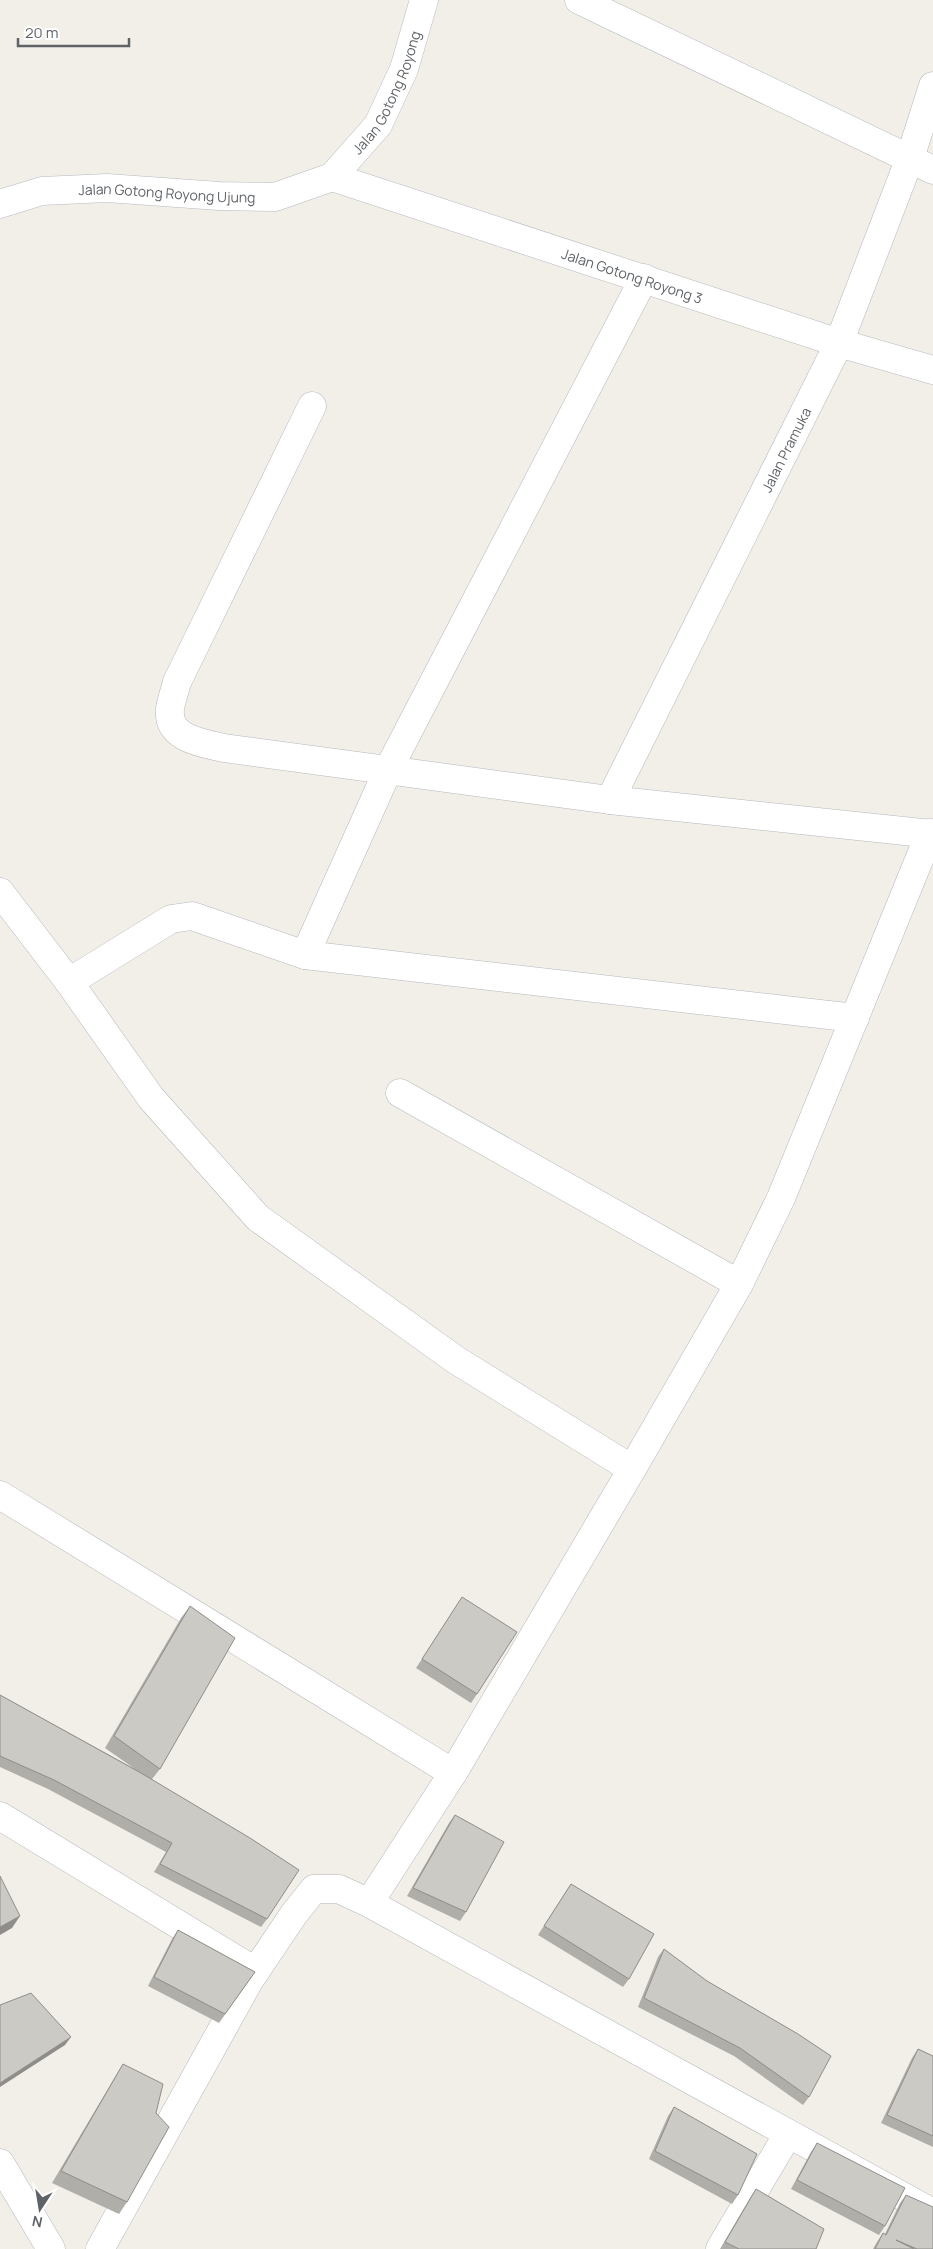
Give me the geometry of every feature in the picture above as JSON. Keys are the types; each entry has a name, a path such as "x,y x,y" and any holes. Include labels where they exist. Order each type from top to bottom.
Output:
{"street":[{"name":"Jalan Gotong Royong","path":"332,177 378,125 404,69 424,0"},
{"path":"579,0 921,164"},
{"name":"Jalan Pramuka","path":"610,800 839,343 921,164 933,86"},
{"name":"Jalan Gotong Royong Ujung","path":"0,204 42,190 106,188 219,196 275,197 332,177"},
{"name":"Jalan Gotong Royong 3","path":"332,177 839,343 933,370"},
{"path":"305,955 388,770 644,278"},
{"path":"312,406 177,682 170,707 170,719 177,731 190,741 224,748 610,800 931,834 781,1198 739,1284 632,1470 452,1773 369,1903"},
{"path":"0,892 69,982 151,1098 258,1218 456,1360 632,1470"},
{"path":"69,982 171,919 192,916 305,955 855,1018"},
{"path":"400,1093 739,1284"},
{"path":"0,1495 452,1773"},
{"path":"0,1816 255,1971"},
{"path":"100,2249 255,1971 314,1888 339,1889 369,1903 933,2212"},
{"path":"720,2249 788,2134"},
{"path":"0,2163 51,2249"}],"building":[{"path":"462,1597 517,1632 477,1694 422,1659"},
{"path":"190,1606 235,1638 160,1769 114,1736"},
{"path":"0,1695 141,1773 250,1838 299,1870 267,1919 160,1864 172,1843 54,1780 0,1756"},
{"path":"455,1815 504,1842 466,1912 413,1888"},
{"path":"0,1876 20,1916 0,1927"},
{"path":"571,1884 654,1934 629,1979 544,1926"},
{"path":"178,1930 255,1972 225,2014 154,1977"},
{"path":"664,1949 707,1981 798,2034 831,2056 809,2097 740,2048 644,1998"},
{"path":"31,1993 71,2037 0,2083 0,2005"},
{"path":"918,2049 933,2056 933,2136 887,2115"},
{"path":"123,2064 163,2084 156,2113 169,2127 127,2202 61,2171"},
{"path":"674,2107 757,2154 738,2195 655,2151"},
{"path":"817,2143 905,2188 885,2226 797,2180"},
{"path":"756,2189 824,2229 816,2249 739,2249 725,2242"},
{"path":"906,2195 933,2207 933,2249 917,2249 896,2240 914,2249 875,2249 883,2233 886,2235"}]}
